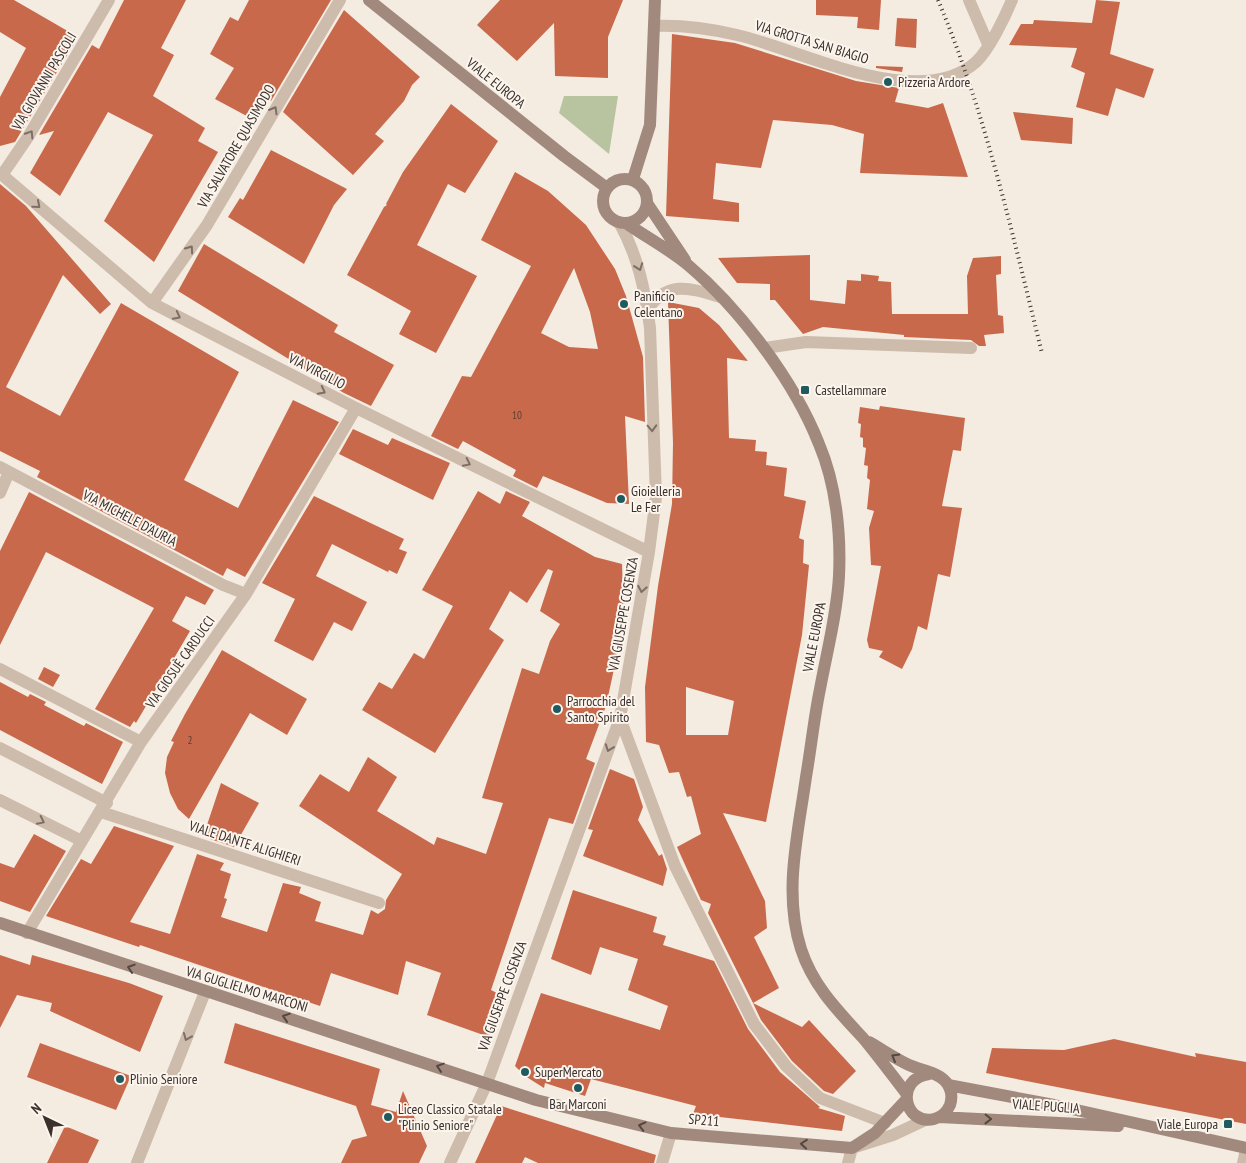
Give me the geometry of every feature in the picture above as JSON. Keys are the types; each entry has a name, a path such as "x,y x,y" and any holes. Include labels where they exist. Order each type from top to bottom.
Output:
{"main road":[{"name":"VIALE EUROPA","path":"369,0 564,156 607,188"},
{"path":"633,179 650,125 655,0"},
{"path":"618,179 633,179 644,189 648,203 687,264 623,223 612,219 604,208 604,194 607,188 618,179"},
{"path":"623,223 641,217 648,203"},
{"name":"VIALE EUROPA","path":"687,264 720,297 765,348 801,407 820,445 832,488 839,545 836,608 819,690 796,850 792,888 793,917 802,950 813,976 829,1002 863,1038"},
{"name":"VIA GUGLIELMO MARCONI","path":"0,923 205,992 487,1083"},
{"path":"863,1038 906,1097 912,1113 925,1120"},
{"name":"VIALE PUGLIA","path":"863,1038 908,1065 943,1079 948,1085 1054,1104 1246,1149"},
{"path":"852,1148 875,1133 886,1123 906,1097 915,1079 929,1074"},
{"name":"SP211","path":"487,1083 536,1100 671,1133 852,1148"},
{"path":"939,1117 946,1113 952,1100 948,1085"},
{"name":"VIALE PUGLIA","path":"925,1120 939,1117 1150,1127"}],"street":[{"name":"VIA GIOVANNI PASCOLI","path":"1,174 28,137 109,0"},
{"name":"VIA SALVATORE QUASIMODO","path":"152,303 207,225 340,0"},
{"path":"969,0 988,44"},
{"name":"VIA GROTTA SAN BIAGIO","path":"654,26 736,35 849,71 906,82 944,78 976,62 1005,18 1012,0"},
{"name":"VIA VIRGILIO","path":"1,174 152,303 356,408 648,552"},
{"name":"VIA GIUSEPPE COSENZA","path":"450,1163 487,1083 620,718 656,498 648,309 642,274 623,223"},
{"path":"648,309 656,297 666,291 678,288 720,297"},
{"path":"765,348 806,342 971,348"},
{"name":"VIA GIOSUÈ CARDUCCI","path":"27,933 104,807 141,742 246,594 356,408"},
{"path":"0,493 5,470"},
{"name":"VIA MICHELE D'AURIA","path":"5,470 223,585 246,594"},
{"path":"0,669 141,742"},
{"path":"620,718 675,866 754,1024 786,1066 820,1098 886,1123"},
{"name":"VIALE DANTE ALIGHIERI","path":"0,748 104,807 379,903"},
{"path":"0,800 82,841"},
{"path":"136,1163 205,992"},
{"path":"848,1163 852,1148 893,1135 925,1120"},
{"path":"662,1163 671,1133"},
{"path":"1244,1163 1246,1149"}],"green space":[{"path":"564,96 618,96 609,154 559,113"}],"building":[{"path":"0,0 14,0 78,37 15,142 0,146 0,97 26,48 0,32"},
{"path":"124,0 186,0 161,48 174,55 153,96 205,128 198,141 218,152 154,262 104,221 153,135 108,112 60,196 30,173 54,131 39,135 92,45 99,49"},
{"path":"249,0 331,0 271,101 268,99 256,121 215,99 234,68 210,54 230,17 238,21"},
{"path":"500,0 623,0 608,37 608,78 555,76 554,23 517,61 477,25"},
{"path":"816,0 881,0 879,30 857,28 858,17 816,15"},
{"path":"1096,0 1120,2 1110,54 1154,69 1144,98 1116,88 1108,116 1076,107 1085,73 1071,67 1077,48 1009,45 1021,24 1033,24 1034,20 1092,23"},
{"path":"344,10 420,77 412,85 404,101 375,134 384,141 353,175 283,112"},
{"path":"897,18 917,19 916,48 895,46"},
{"path":"672,34 735,43 856,81 899,88 895,102 928,108 943,103 968,177 860,173 864,134 832,125 773,120 761,168 716,163 713,199 739,203 739,222 666,216"},
{"path":"876,66 903,67 902,72 876,68"},
{"path":"451,104 498,141 465,193 448,184 417,245 477,276 436,353 399,334 411,311 347,275 384,207 387,205 403,172"},
{"path":"1013,112 1073,118 1072,144 1021,140"},
{"path":"271,150 347,189 334,205 304,264 228,217 240,198 243,200"},
{"path":"515,172 548,191 586,225 615,269 626,296 643,357 645,422 625,416 629,504 607,503 543,476 537,488 513,476 516,470 463,441 458,449 431,436 462,376 471,377 531,266 481,240","holes":["574,268 590,312 598,349 569,347 541,333"]},
{"path":"0,184 26,206 111,304 100,314 63,275 6,387 60,416 121,303 239,372 184,480 238,508 293,400 339,422 245,577 227,568 223,576 37,477 40,471 0,451"},
{"path":"204,244 338,325 334,332 394,365 371,406 344,393 178,291"},
{"path":"810,255 810,300 845,304 847,280 861,281 861,274 879,276 878,281 891,282 892,314 968,314 967,276 973,258 1001,256 1001,274 996,275 998,315 1003,316 1004,333 984,335 986,346 979,346 971,340 904,337 904,335 823,327 803,334 775,300 770,300 770,284 737,283 718,258"},
{"path":"668,302 699,308 719,325 748,361 727,358 729,438 756,440 755,451 767,452 766,465 787,468 784,496 806,501 799,538 804,540 803,563 809,565 802,635 766,822 723,813 765,901 767,928 754,937 779,988 753,1003 708,913 711,904 701,900 677,847 701,834 691,796 687,797 679,772 669,773 659,745 646,742 645,687 658,586 672,504 673,443","holes":["686,687 734,701 728,735 686,735"]},
{"path":"880,406 965,418 961,451 953,450 942,506 962,508 950,577 938,574 927,630 918,626 912,649 902,669 879,657 883,651 869,648 867,640 881,566 871,565 869,528 874,511 867,509 870,480 867,478 868,466 864,465 866,448 863,447 863,438 860,437 861,424 858,423 860,407 879,410"},
{"path":"353,429 388,445 392,438 450,463 433,500 339,454"},
{"path":"478,491 500,504 506,491 530,502 522,516 595,557 622,564 624,623 606,706 586,759 595,763 573,824 549,818 491,990 503,996 489,1037 427,1015 441,973 406,961 398,995 331,973 320,1006 140,945 139,947 46,916 81,859 91,864 114,826 174,846 130,922 170,934 197,854 224,863 220,870 231,874 224,898 227,899 221,917 267,932 283,883 301,887 299,893 321,902 315,921 363,935 371,910 378,914 385,909 386,900 402,874 299,806 320,774 349,792 368,757 397,777 377,811 434,845 437,837 486,854 503,803 482,798 522,668 539,674 550,641 560,624 540,611 553,571 548,569 527,603 510,591 489,629 504,640 435,753 362,710 379,682 392,689 414,653 424,659 453,606 422,590"},
{"path":"29,492 214,590 205,605 186,596 172,621 190,631 136,723 134,721 130,727 95,709 154,608 46,552 0,645 0,551"},
{"path":"314,496 404,539 399,549 407,552 397,574 389,570 388,572 332,544 316,576 367,602 352,631 334,622 313,661 274,641 295,599 262,583"},
{"path":"222,650 307,699 287,735 250,713 189,819 178,809 170,793 165,773 167,757 174,742 171,741"},
{"path":"44,667 60,675 53,687 38,679"},
{"path":"0,682 28,697 30,694 46,702 44,705 84,726 86,723 123,742 102,784 0,730"},
{"path":"610,769 634,779 643,807 638,820 659,856 662,854 667,869 663,886 583,856 593,830 588,829"},
{"path":"221,783 259,803 234,847 210,839 204,834"},
{"path":"34,834 66,851 30,912 0,901 0,863 14,868"},
{"path":"573,890 657,917 653,932 666,936 663,945 714,961 748,1029 780,1072 820,1107 818,1108 845,1116 842,1131 693,1114 696,1106 591,1079 585,1096 545,1083 544,1088 525,1076 515,1066 541,993 660,1030 668,1006 628,990 638,959 600,947 591,975 551,959"},
{"path":"0,955 30,965 32,955 129,983 163,996 140,1052 50,1011 52,1003 17,995 0,1028"},
{"path":"753,1003 802,1027 809,1020 856,1071 833,1094 824,1091 792,1061 761,1020"},
{"path":"235,1023 380,1069 371,1105 396,1112 403,1091 427,1146 419,1163 341,1163 352,1140 367,1136 356,1106 224,1063"},
{"path":"1114,1039 1196,1057 1195,1053 1246,1062 1246,1124 986,1073 992,1048 1064,1050"},
{"path":"40,1043 131,1076 116,1110 27,1077"},
{"path":"501,1106 656,1155 654,1163 538,1163 525,1157 522,1163 475,1163"},
{"path":"65,1126 99,1140 88,1163 47,1163"}],"railway":[{"path":"938,0 970,86 997,174 1042,353"}],"place":[{"name":"Pizzeria Ardore","path":"888,82"},
{"name":"Panificio Celentano","path":"624,304"},
{"name":"Castellammare","path":"805,390"},
{"name":"Gioielleria Le Fer","path":"621,499"},
{"name":"Parrocchia del Santo Spirito","path":"557,709"},
{"name":"SuperMercato","path":"525,1072"},
{"name":"Plinio Seniore","path":"120,1079"},
{"name":"Bar Marconi","path":"578,1088"},
{"name":"Liceo Classico Statale \"Plinio Seniore\"","path":"388,1117"},
{"name":"Viale Europa","path":"1228,1124"}]}
